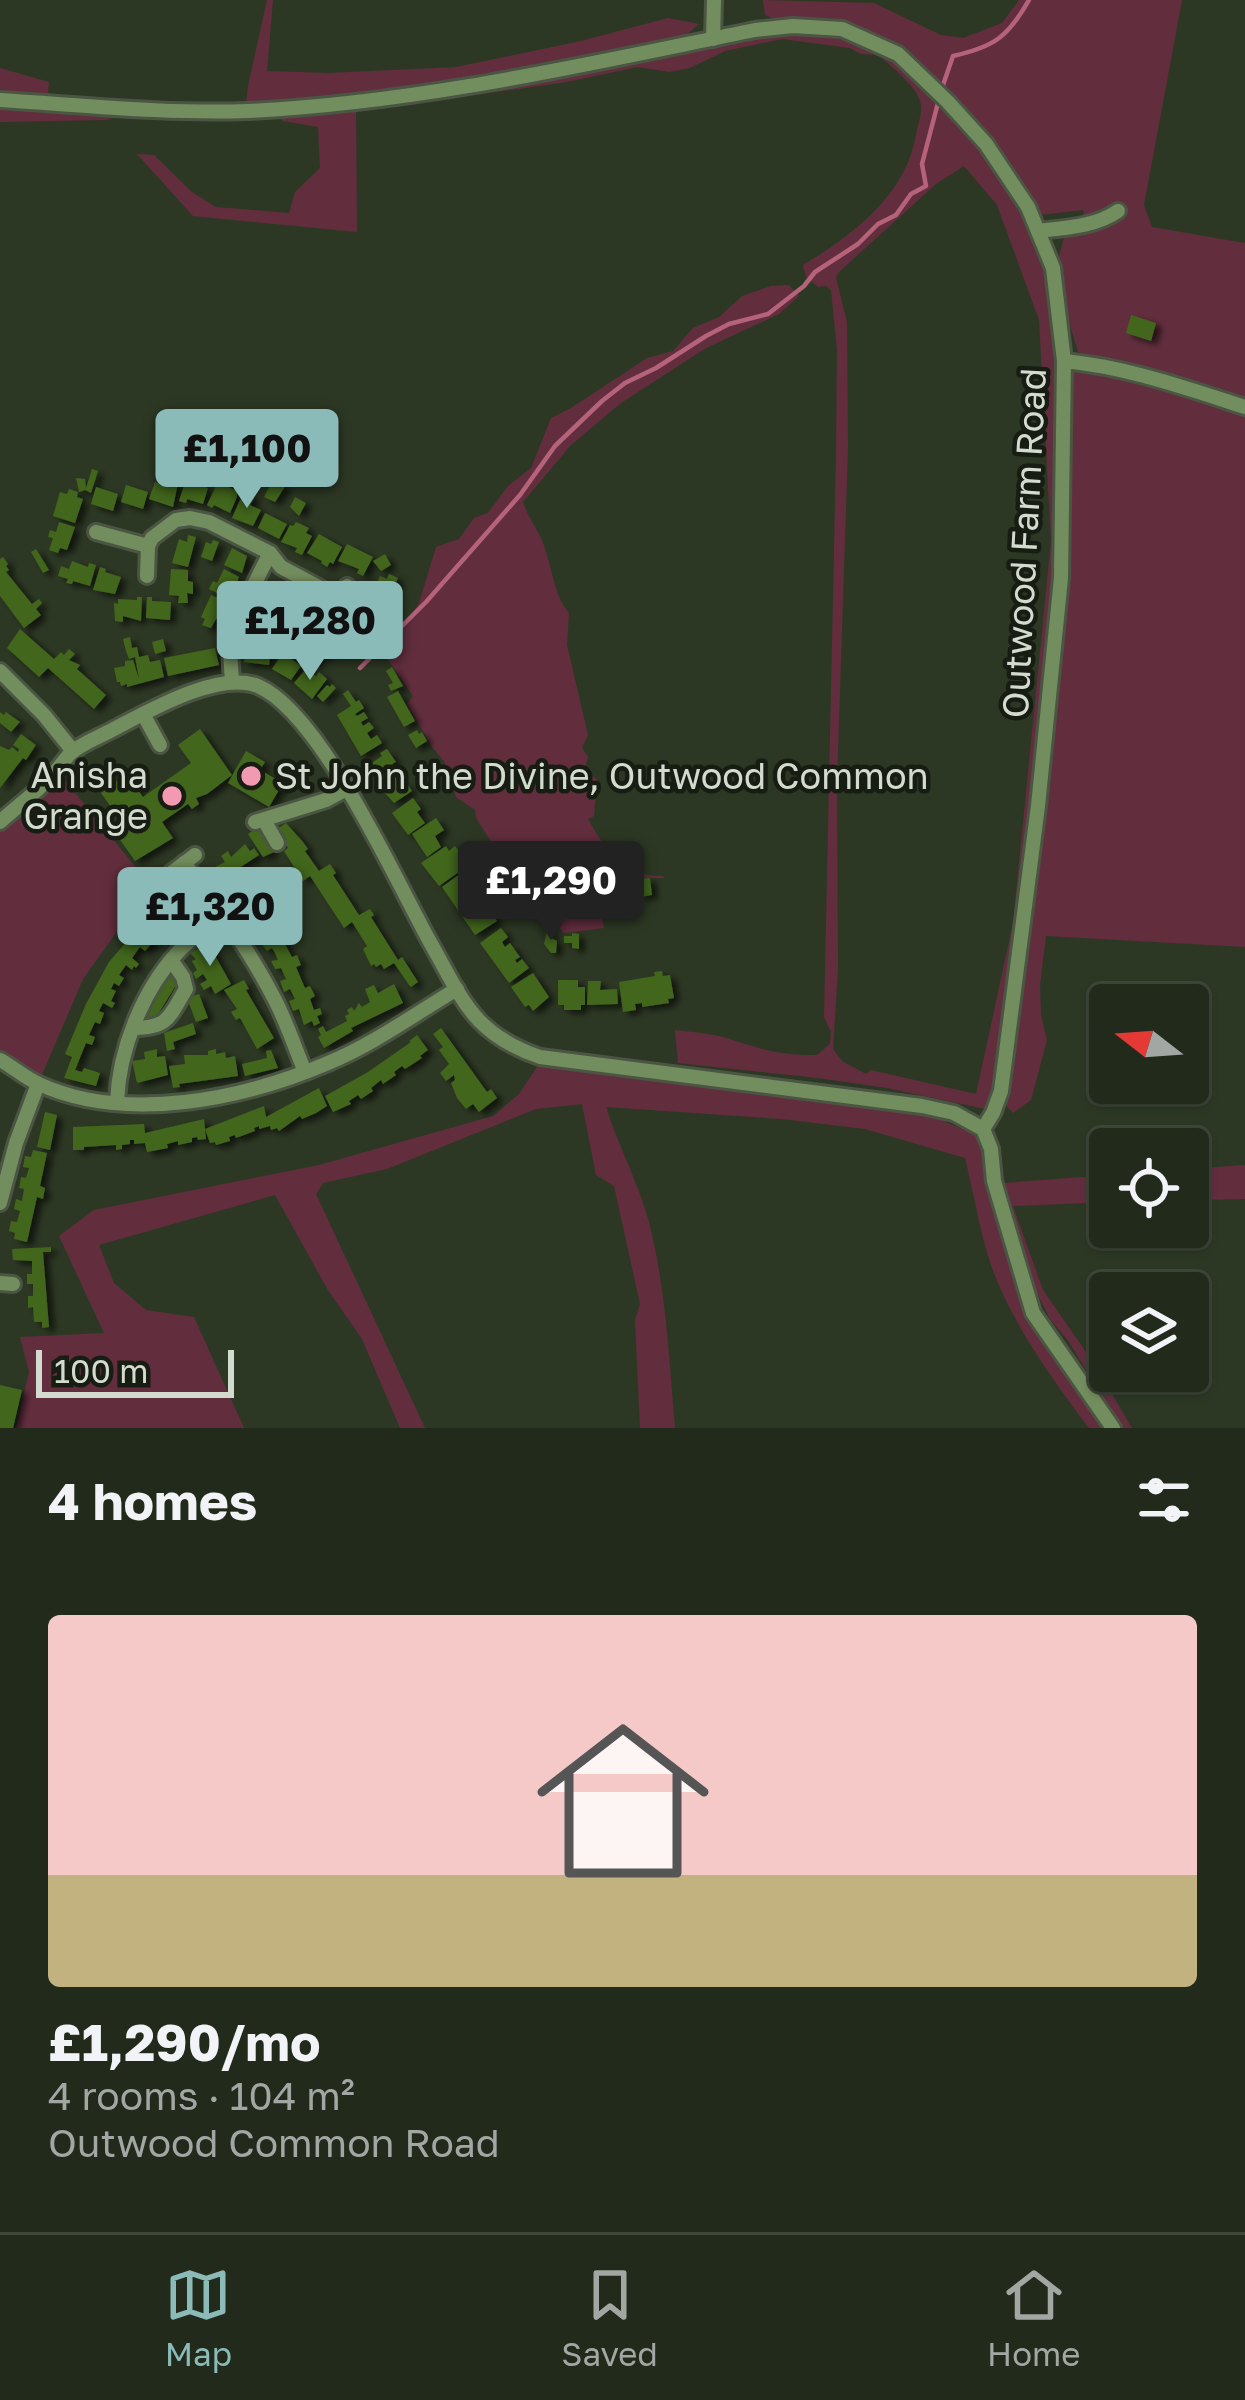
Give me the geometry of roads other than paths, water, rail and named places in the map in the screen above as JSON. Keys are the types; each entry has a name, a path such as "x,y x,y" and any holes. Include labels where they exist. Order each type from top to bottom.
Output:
{"street":[{"path":"713,39 714,0"},
{"name":"Outwood Farm Road","path":"0,100 245,111 347,102 524,79 794,26 842,29 898,54 949,102 993,154 1028,207 1053,268 1064,361 1060,578 1038,806 1001,1091 983,1129"},
{"path":"1038,231 1085,224 1118,211"},
{"path":"1064,361 1158,379 1245,407"},
{"path":"147,576 148,546 160,530 190,518 209,522 270,553 281,567 341,599"},
{"path":"96,532 148,546"},
{"path":"232,682 229,634 270,553"},
{"path":"0,671 73,751"},
{"path":"0,822 73,751 142,714 193,692 232,682 258,686 291,713 346,789 469,1010 512,1047 540,1057 922,1106 954,1113 983,1129 1033,1312 1113,1428"},
{"path":"142,714 160,745"},
{"path":"277,843 260,821 346,789"},
{"path":"184,864 262,976 305,1072"},
{"path":"117,1102 119,1076 139,1013 171,960 222,915"},
{"path":"133,1028 166,1023 186,989 171,960"},
{"path":"0,1060 38,1084 94,1100 178,1102 230,1096 330,1063 457,988"},
{"path":"0,1203 38,1084"}],"waterway":[{"path":"942,88 953,56 999,38 1029,0"},
{"path":"360,668 426,602 520,495 555,446 602,401 706,336 729,324 768,314 815,272 896,215 911,194 926,186 922,164 939,99"}],"place":[{"name":"St John the Divine, Outwood Common","path":"251,776"},
{"name":"Anisha Grange","path":"172,796"}]}
